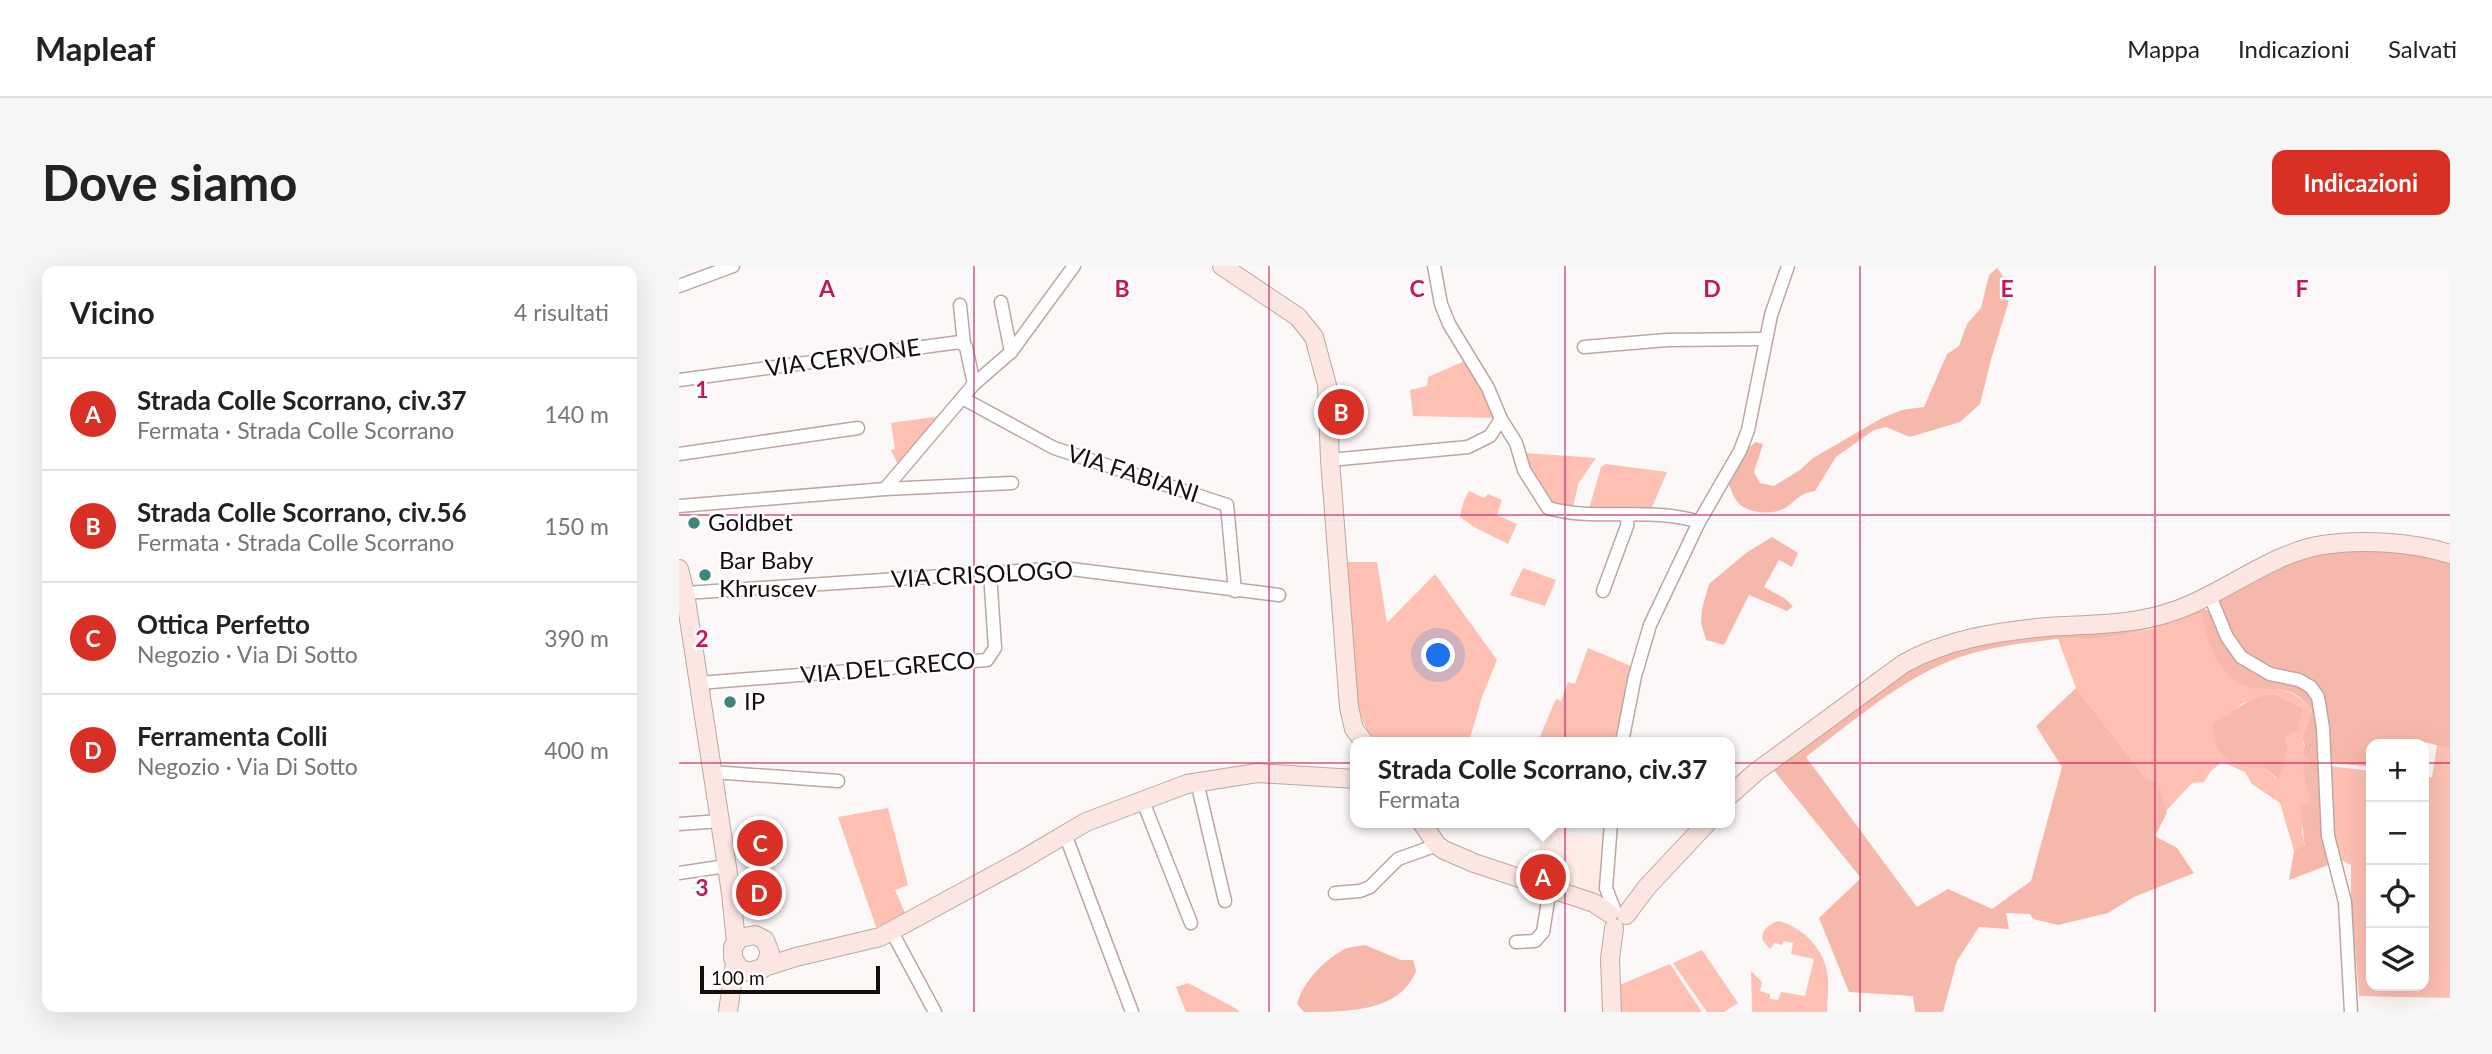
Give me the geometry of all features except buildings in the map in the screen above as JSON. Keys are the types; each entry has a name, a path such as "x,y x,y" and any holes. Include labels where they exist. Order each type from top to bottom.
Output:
{"street":[{"path":"679,286 733,266"},
{"path":"885,489 974,384 1011,352 1075,266"},
{"path":"1222,266 1288,308 1308,327 1314,337 1327,385 1330,460 1349,707 1354,729 1360,737"},
{"path":"1434,266 1441,304 1449,324 1488,388 1501,419 1517,443 1524,470 1548,508 1583,513 1678,515 1699,523"},
{"path":"1623,737 1635,676 1650,625 1699,523 1740,451 1748,430 1771,315 1788,266"},
{"path":"1001,302 1011,352"},
{"path":"960,305 964,344 974,384"},
{"path":"1584,347 1667,341 1766,340"},
{"name":"VIA CERVONE","path":"679,380 960,342 964,344"},
{"name":"VIA FABIANI","path":"964,399 1054,448 1227,505 1235,591"},
{"path":"1330,460 1468,447 1490,436 1501,419"},
{"path":"679,454 858,428"},
{"path":"679,506 885,489 1012,483"},
{"path":"1603,591 1629,515"},
{"path":"1735,791 1765,765 1903,664 1922,653 1963,638 2047,627 2126,623 2177,610 2284,558 2324,545 2419,545 2450,554"},
{"name":"VIA CRISOLOGO","path":"685,593 1063,568 1279,595"},
{"path":"679,569 685,593 686,642 699,683 736,942"},
{"name":"VIA DEL GRECO","path":"699,683 987,660 995,648 990,573"},
{"path":"2210,596 2227,637 2241,657 2270,674 2299,680 2311,687 2318,697 2323,729 2328,836 2345,902 2351,1012"},
{"path":"712,772 838,780"},
{"path":"735,963 743,971 759,970 796,957 866,941 892,932 1086,822 1142,799 1196,782 1257,772 1350,779"},
{"path":"1196,782 1225,901"},
{"path":"1142,799 1191,923"},
{"path":"679,824 720,821"},
{"path":"1425,828 1437,845 1474,863 1620,912"},
{"path":"1611,828 1606,888 1620,912"},
{"path":"1612,1012 1610,959 1620,912 1702,828"},
{"path":"1065,834 1132,1012"},
{"path":"1335,893 1360,891 1370,887 1398,859 1437,845"},
{"path":"679,873 726,866"},
{"path":"1516,942 1535,941 1543,932 1551,888"},
{"path":"728,1009 739,990 770,957 731,893"},
{"path":"892,932 935,1012"},
{"path":"728,1009 735,963 732,952 736,942 744,935 762,940 779,952 796,957"}],"shaded area":[{"path":"1997,268 2008,283 2008,304 1980,404 1960,422 1910,437 1886,427 1874,430 1836,457 1815,491 1803,495 1781,510 1760,512 1740,505 1729,485 1749,447 1756,442 1763,444 1754,472 1760,483 1774,486 1800,470 1813,458 1882,418 1902,410 1924,407 1947,354 1959,346 1967,324 1981,308 1989,275"},
{"path":"1467,360 1482,384 1495,418 1413,416 1410,390 1427,386 1428,377"},
{"path":"941,416 898,465 891,450 895,449 891,423"},
{"path":"1525,453 1596,458 1578,484 1573,508 1547,500 1530,471"},
{"path":"1606,464 1667,472 1651,510 1589,509 1601,467"},
{"path":"1469,491 1484,498 1488,494 1502,500 1497,515 1517,524 1508,544 1460,517"},
{"path":"1772,537 1798,553 1792,567 1779,560 1764,587 1793,606 1787,611 1749,595 1724,645 1706,640 1701,623 1709,584 1746,553"},
{"path":"2418,549 2450,559 2450,749 2429,743 2429,739 2366,739 2366,766 2324,762 2331,864 2289,880 2294,851 2305,845 2300,808 2310,802 2302,766 2309,761 2303,754 2305,745 2302,739 2312,710 2292,693 2254,688 2233,679 2217,660 2207,636 2202,613 2122,635 2057,639 1990,649 1952,660 1913,679 1858,716 1806,757 1917,907 1948,889 1992,909 2031,881 2062,767 2036,726 2076,688 2146,778 2158,783 2167,813 2155,836 2177,848 2194,873 2134,897 2108,913 2058,925 2033,919 2030,914 2006,913 2009,929 1979,927 1957,961 1943,1012 1915,1012 1913,996 1849,992 1819,918 1861,878 1772,768 1910,666 1963,644 2201,608 2213,612 2210,596 2309,552"},
{"path":"1341,562 1377,562 1387,623 1435,574 1497,660 1482,697 1470,737 1371,737 1358,705"},
{"path":"1523,568 1556,580 1545,606 1510,595"},
{"path":"2202,613 2253,688 2286,691 2306,703 2312,710 2302,739 2309,761 2302,766 2311,802 2302,832 2305,846 2294,851 2280,803 2252,784 2245,772 2222,762 2211,771 2204,782 2192,783 2166,811 2158,784 2146,778 2076,688 2058,639 2107,638 2151,629","holes":["2275,694 2303,708 2286,737 2288,752 2277,779 2212,724 2228,716 2243,703"]},
{"path":"1588,648 1636,668 1622,737 1540,737 1556,699 1561,701 1568,682 1575,684"},
{"path":"2275,694 2303,708 2298,730 2286,737 2288,752 2278,779 2263,767 2240,764 2223,756 2217,746 2212,724 2248,702"},
{"path":"2437,745 2450,749 2450,998 2359,996 2351,865 2337,858 2329,766 2366,770 2366,991 2429,991 2429,777 2432,777"},
{"path":"888,808 908,885 895,890 906,915 876,927 838,817"},
{"path":"1543,828 1569,828 1569,834 1605,839 1602,888 1591,894 1555,882 1556,874 1544,871 1542,876 1534,874"},
{"path":"1778,921 1805,935 1823,959 1828,978 1827,1012 1752,1012 1751,971 1762,982 1760,991 1770,994 1770,999 1778,1000 1781,992 1805,996 1814,959 1791,954 1793,943 1775,943 1770,949 1763,941 1763,934 1769,926"},
{"path":"1365,945 1401,960 1413,960 1416,971 1408,985 1398,995 1370,1007 1304,1012 1297,1004 1315,973 1343,950"},
{"path":"1702,950 1738,1003 1724,1012 1707,1012 1673,963"},
{"path":"1670,964 1702,1012 1618,1012 1617,986"},
{"path":"1188,983 1240,1012 1186,1012 1176,987"}],"place":[{"name":"Strada Colle Scorrano, civ.56","path":"1341,412"},
{"name":"Goldbet","path":"694,523"},
{"name":"Bar Baby Khruscev","path":"705,575"},
{"name":"IP","path":"730,702"},
{"name":"Ottica Perfetto","path":"760,843"},
{"name":"Strada Colle Scorrano, civ.37","path":"1543,877"},
{"name":"Ferramenta Colli","path":"759,893"}]}
